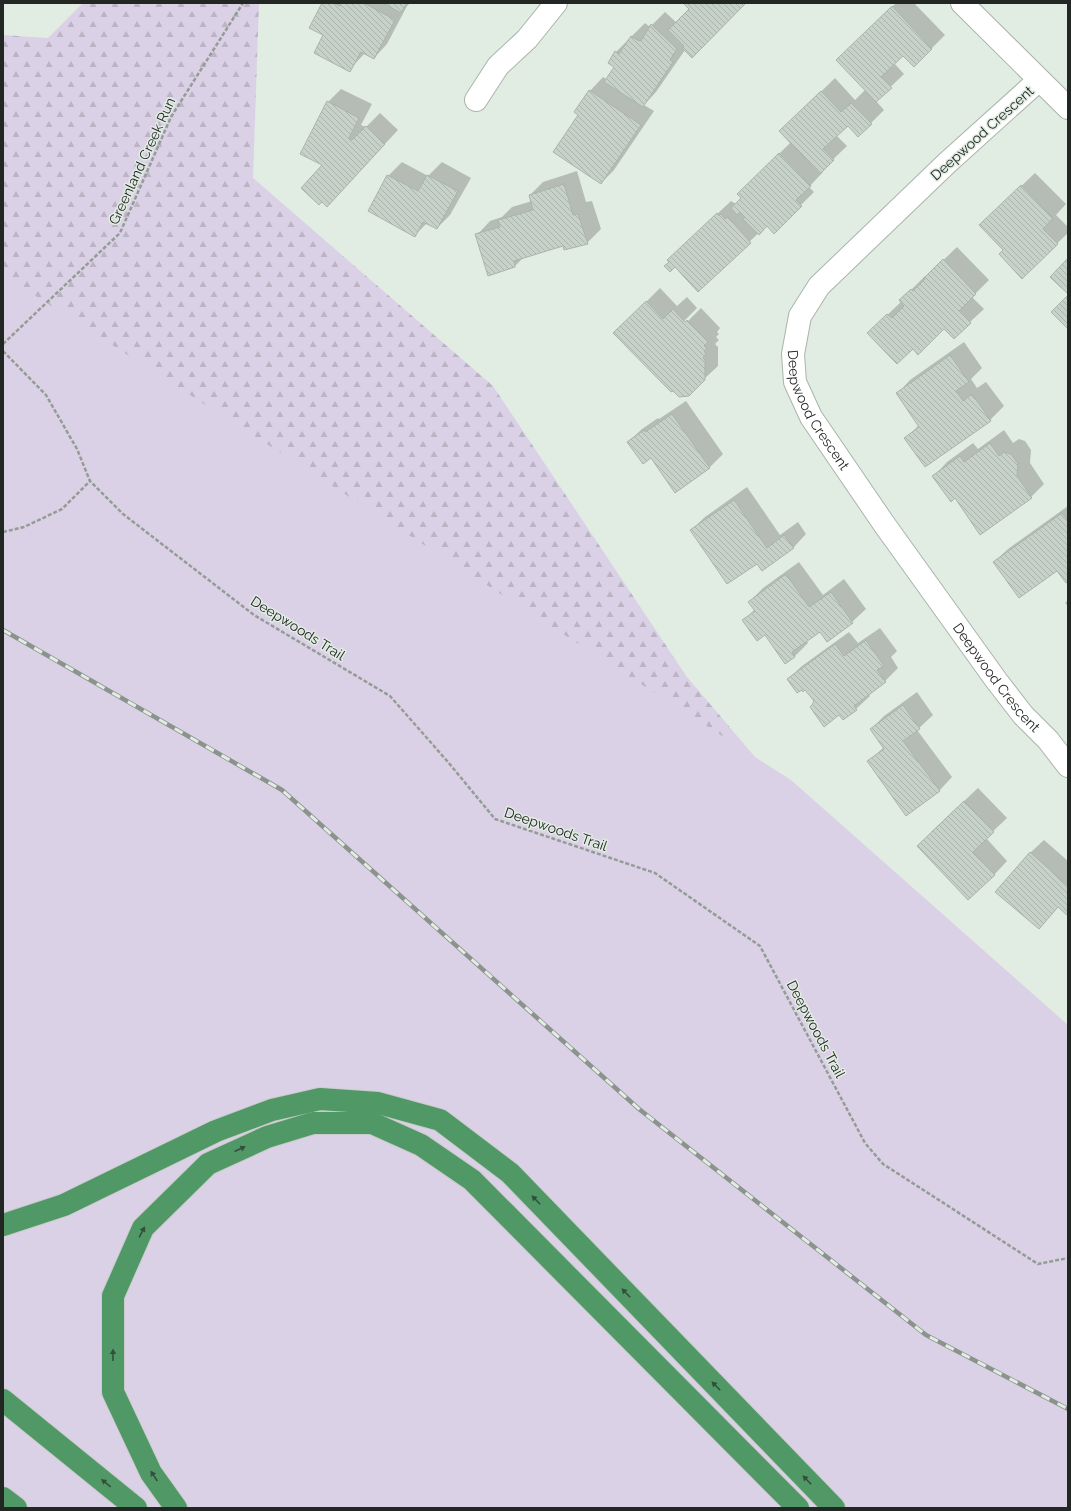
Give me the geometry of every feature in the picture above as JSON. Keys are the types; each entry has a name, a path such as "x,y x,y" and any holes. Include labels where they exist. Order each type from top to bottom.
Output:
{"highway":[{"path":"3,1225 64,1205 216,1131 272,1110 320,1100 378,1103 440,1120 510,1173 834,1508"},
{"path":"176,1508 151,1473 113,1392 113,1296 143,1228 208,1164 267,1137 313,1123 372,1123 421,1145 472,1180 798,1508"},
{"path":"3,1400 136,1508"},
{"path":"3,1498 10,1508"},
{"path":"3,1498 16,1508"}],"street":[{"path":"476,100 498,66 527,39 556,3"},
{"path":"962,3 1068,108"},
{"name":"Deepwood Crescent","path":"1039,80 947,163 820,286 800,316 793,354 795,382 811,417 884,524 996,680 1023,715 1048,740 1068,766"}],"path":[{"name":"Greenland Creek Run","path":"3,344 120,233 171,117 243,3"},
{"name":"Deepwoods Trail","path":"3,351 46,395 77,449 90,481 123,514 254,614 390,696 448,762 495,819 655,873 760,946 865,1144 883,1164 1038,1264 1068,1258"},
{"path":"3,532 24,527 62,509 90,481"}],"green space":[{"path":"83,3 259,3 253,178 493,386 687,677 977,1018 3,487 3,35 48,38"},
{"path":"3,275 791,780 1068,1025 1068,1508 3,1508"}],"building":[{"path":"322,3 334,3 340,6 341,3 364,3 395,20 374,59 361,52 350,72 314,53 323,35 309,28"},
{"path":"383,3 407,3 401,13"},
{"path":"683,3 745,4 692,58 682,48 684,46 668,30 689,9"},
{"path":"892,6 932,49 914,67 903,56 881,77 892,88 876,102 836,60"},
{"path":"651,24 677,49 670,60 673,62 643,107 604,82 614,67 608,63 615,51 619,54 631,36 641,41"},
{"path":"589,90 641,125 601,184 553,152 578,115 574,112"},
{"path":"821,91 841,112 851,103 872,124 858,137 848,126 823,149 834,160 820,174 779,131"},
{"path":"327,101 359,118 349,138 352,140 366,126 385,144 327,207 322,202 319,205 301,188 322,165 300,154"},
{"path":"779,153 811,186 796,200 802,206 774,234 767,226 759,235 743,219 745,217 740,212 737,215 731,208 741,198 737,194"},
{"path":"387,175 418,191 427,175 458,191 437,229 423,222 415,237 368,211"},
{"path":"564,184 573,215 578,214 588,244 564,250 563,246 514,261 515,267 488,276 475,234 500,227 498,220 533,210 529,195"},
{"path":"1021,185 1053,218 1043,229 1058,244 1022,279 999,254 1003,250 979,225"},
{"path":"717,213 719,216 721,214 725,219 728,217 751,243 698,292 675,267 670,272 664,266 669,262 667,260"},
{"path":"1068,258 1068,294 1050,277"},
{"path":"943,259 976,294 959,311 971,323 954,339 944,329 918,355 913,349 897,364 867,333 887,314 892,318 904,306 899,300 911,289 913,291"},
{"path":"1068,295 1068,329 1051,312"},
{"path":"646,301 663,319 673,309 685,322 687,320 708,342 704,346 707,348 704,351 706,354 703,358 705,360 705,380 689,396 679,397 673,391 671,392 613,333"},
{"path":"950,355 969,382 956,391 963,401 972,394 991,421 925,467 904,438 919,427 896,393"},
{"path":"672,414 710,468 675,493 651,458 643,464 627,442 644,430 645,432"},
{"path":"990,443 999,456 1004,452 1011,454 1018,464 1017,476 1032,498 980,535 955,498 951,502 932,476 960,456 964,462"},
{"path":"734,500 767,548 784,535 794,548 762,571 757,564 727,584 690,530"},
{"path":"1062,513 1068,521 1068,582 1066,583 1057,571 1019,598 993,562"},
{"path":"786,574 809,607 831,592 853,623 827,642 820,632 792,652 795,657 785,664 765,635 757,641 742,620 755,611 748,602"},
{"path":"866,640 884,666 877,670 886,682 854,706 857,710 843,720 839,715 824,727 810,707 814,701 805,690 797,693 787,679 835,644 844,656"},
{"path":"903,705 920,729 903,741 940,791 906,816 867,761 884,749 870,729"},
{"path":"964,801 994,832 973,852 995,875 968,900 917,846"},
{"path":"1030,852 1068,886 1068,916 1058,907 1039,929 995,892"}],"railway":[{"path":"3,630 282,790 639,1109 926,1335 1068,1409"}]}
